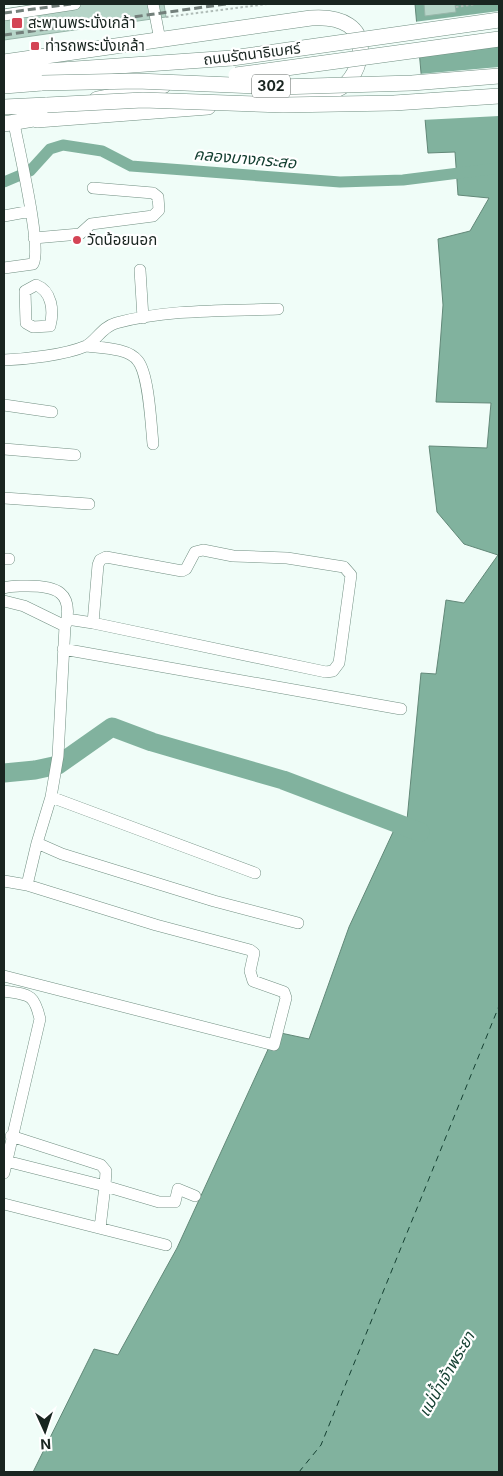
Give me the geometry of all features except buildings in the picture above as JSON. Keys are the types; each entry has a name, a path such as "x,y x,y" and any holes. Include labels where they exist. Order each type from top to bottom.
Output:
{"main road":[{"path":"4,62 324,17 348,24 356,32 360,53 354,72 348,82 324,94 234,105 37,120"},
{"name":"ถนนรัตนาธิเบศร์","path":"4,74 232,58 499,20"},
{"name":"ถนนรัตนาธิเบศร์","path":"9,124 37,120 80,104 124,92 499,39"},
{"name":"ถนนรัตนาธิเบศร์","path":"4,86 137,81 279,87 412,84 499,76"},
{"name":"302","path":"4,107 143,100 283,105 384,103 499,96"}],"street":[{"path":"4,14 75,4"},
{"path":"154,4 160,40"},
{"path":"9,124 22,169 31,211 36,255 33,264 36,285"},
{"path":"34,238 80,234 90,224 153,216 159,210 158,197 153,193 93,188"},
{"path":"4,216 31,211"},
{"path":"4,268 33,264"},
{"path":"140,270 142,318"},
{"path":"88,346 97,335 115,323 168,312 278,309"},
{"path":"4,360 32,358 88,346 130,355 138,360 144,376 153,444"},
{"path":"4,405 52,412"},
{"path":"4,449 75,455"},
{"path":"4,498 89,504"},
{"path":"4,601 24,606 66,622 93,622 326,672 333,671 339,662 351,575 348,569 335,566 287,558 233,556 203,550 195,552 188,566 182,571 106,557 100,560 98,565 93,622"},
{"path":"4,588 33,586 58,589 63,594 67,604 58,756 51,797 27,885"},
{"path":"63,649 401,709"},
{"path":"51,797 255,873"},
{"path":"37,843 62,854 214,901 298,923"},
{"path":"4,880 27,885 156,925 250,950 254,953 250,978 252,981 284,992 286,998 274,1045 4,976"},
{"path":"4,991 31,996 36,1003 40,1020 8,1141 5,1167 105,1186 159,1202 175,1202 178,1189 195,1196"},
{"path":"8,1141 102,1165 106,1171 100,1228"},
{"path":"4,1204 166,1245"}],"path":[{"path":"166,16 267,4"},
{"path":"456,7 476,4"}],"water":[{"name":"แม่น้ำเจ้าพระยา","path":"415,4 499,4 499,1472 33,1472 94,1349 118,1355 177,1248 276,1032 309,1039 349,927 400,817 407,820 421,673 436,674 446,600 464,603 498,555 464,544 437,512 429,446 487,448 491,403 436,402 443,305 438,239 470,231 489,198 458,195 455,152 428,153"}],"pier":[{"path":"499,11 499,45 417,56 414,22"},
{"path":"499,67 499,116 422,120 419,74"}],"waterway":[{"name":"คลองบางกระสอ","path":"4,182 30,171 50,149 63,145 102,151 131,166 340,182 403,180 499,168"},
{"path":"4,773 35,770 58,765 112,727 152,742 283,780 420,832"}],"ferry route":[{"path":"299,1472 321,1445 499,1006"}],"railway":[{"path":"4,13 71,4"},
{"path":"4,35 226,4"}],"place":[{"name":"สะพานพระนั่งเกล้า","path":"17,23"},
{"name":"ท่ารถพระนั่งเกล้า","path":"35,46"},
{"name":"วัดน้อยนอก","path":"77,240"}]}
